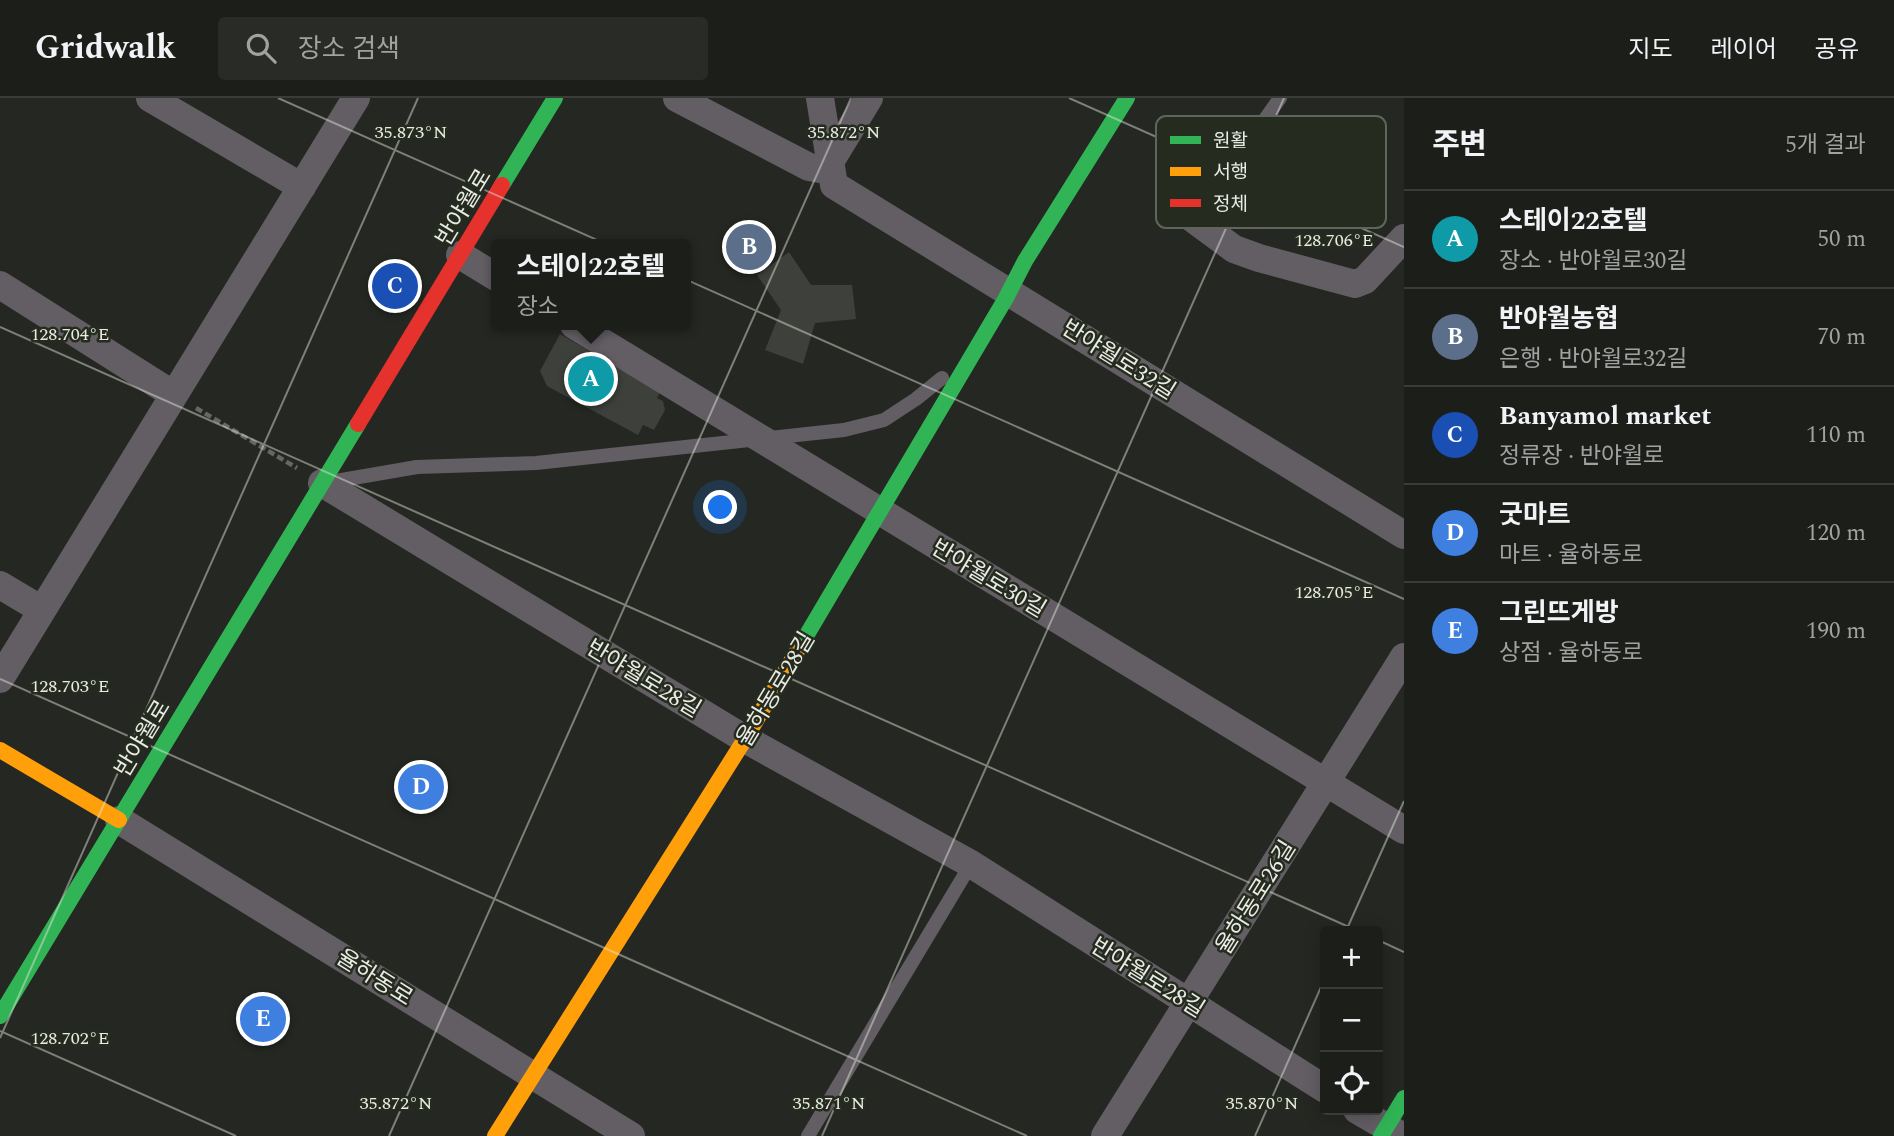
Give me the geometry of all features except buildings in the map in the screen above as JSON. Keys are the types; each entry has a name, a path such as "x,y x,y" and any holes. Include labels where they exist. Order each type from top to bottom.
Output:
{"street":[{"path":"150,98 302,187"},
{"path":"0,679 356,98"},
{"name":"반야월로","path":"0,1016 555,98"},
{"name":"반야월로32길","path":"677,98 810,167 832,173 1008,294 1404,535"},
{"path":"820,98 832,173"},
{"path":"832,173 869,98"},
{"name":"율하동로28길","path":"495,1136 745,739 1025,261 1126,98"},
{"path":"1205,228 1234,249 1355,284 1365,280 1404,238"},
{"path":"460,255 491,274"},
{"path":"0,285 174,395"},
{"name":"반야월로30길","path":"582,330 1404,830"},
{"name":"반야월로28길","path":"323,483 745,739 971,864 1320,1086"},
{"path":"0,585 42,610"},
{"name":"율하동로26길","path":"1105,1136 1404,657"},
{"path":"0,750 119,820"},
{"name":"율하동로","path":"119,820 631,1136"},
{"path":"1364,1115 1389,1133 1404,1098"}],"lane":[{"path":"1267,116 1280,98"},
{"name":"율하동로28길","path":"761,438 844,430 884,420 937,384 1008,294"},
{"path":"323,483 417,467 536,463 761,438"},
{"path":"808,1136 971,864"}],"path":[{"path":"174,395 323,483"}],"traffic: fast":[{"path":"502,185 555,98"},
{"path":"799,648 1006,298 1025,261 1127,98"},
{"path":"0,1016 358,424"},
{"path":"1381,1136 1404,1098"}],"traffic: slow":[{"path":"495,1136 745,739 799,648"},
{"path":"0,750 119,820"}],"traffic: jam":[{"path":"358,424 502,185"}],"place":[{"name":"반야월농협","path":"749,247"},
{"name":"Banyamol market","path":"395,286"},
{"name":"스테이22호텔","path":"591,379"},
{"name":"굿마트","path":"421,787"},
{"name":"그린뜨게방","path":"263,1019"}]}
